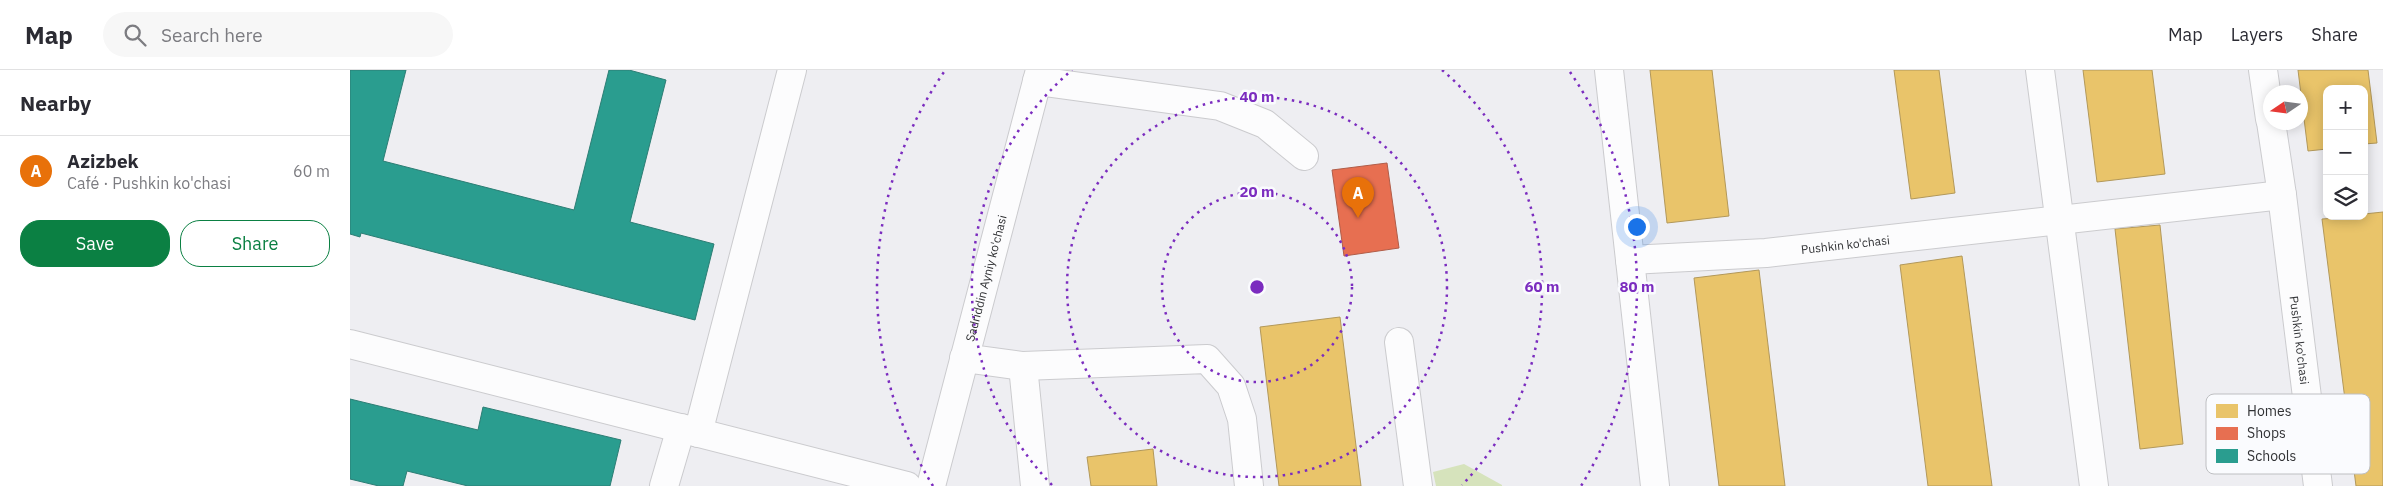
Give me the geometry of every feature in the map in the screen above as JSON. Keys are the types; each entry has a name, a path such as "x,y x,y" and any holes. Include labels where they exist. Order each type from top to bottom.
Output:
{"street":[{"path":"664,486 689,431 792,70"},
{"path":"1609,70 1655,486"},
{"path":"2040,70 2094,486"},
{"path":"2263,70 2265,85"},
{"path":"1039,75 1220,106 1265,124 1304,156"},
{"name":"Sadriddin Ayniy ko'chasi","path":"931,486 1039,75"},
{"name":"Pushkin ko'chasi","path":"2272,130 2307,394"},
{"name":"Pushkin ko'chasi","path":"1630,260 1766,253 2282,195"},
{"path":"1398,342 1418,486"},
{"path":"350,344 907,486"},
{"path":"964,358 1023,366 1207,359 1231,386 1242,419 1249,486"},
{"path":"1023,366 1034,486"}],"green space":[{"path":"1464,464 1502,486 1436,486 1433,472"}],"building: Homes":[{"path":"1650,70 1712,70 1729,216 1667,223"},
{"path":"1894,70 1939,70 1955,193 1911,199"},
{"path":"2083,70 2152,70 2165,174 2097,182"},
{"path":"2298,70 2368,70 2377,143 2368,144 2368,85 2323,85 2323,149 2308,151 2305,130 2308,130 2308,85 2300,85"},
{"path":"2383,212 2383,486 2356,486 2354,474 2370,474 2370,394 2344,394 2322,219 2368,220 2368,214"},
{"path":"2160,225 2183,444 2140,449 2115,229"},
{"path":"1962,256 1992,486 1928,486 1900,265"},
{"path":"1759,270 1785,486 1719,486 1694,278"},
{"path":"1340,317 1361,486 1279,486 1260,327"},
{"path":"1153,449 1157,486 1091,486 1087,457"}],"building: Shops":[{"path":"1387,163 1399,248 1344,256 1332,170"}],"building: Schools":[{"path":"350,70 406,70 383,161 574,210 609,70 629,70 666,80 630,222 714,244 695,320 361,233 360,237 350,234"},
{"path":"350,399 478,430 483,407 621,440 610,486 468,486 407,471 403,486 379,486 350,479"}],"place":[{"name":"Azizbek","path":"1358,218"}]}
